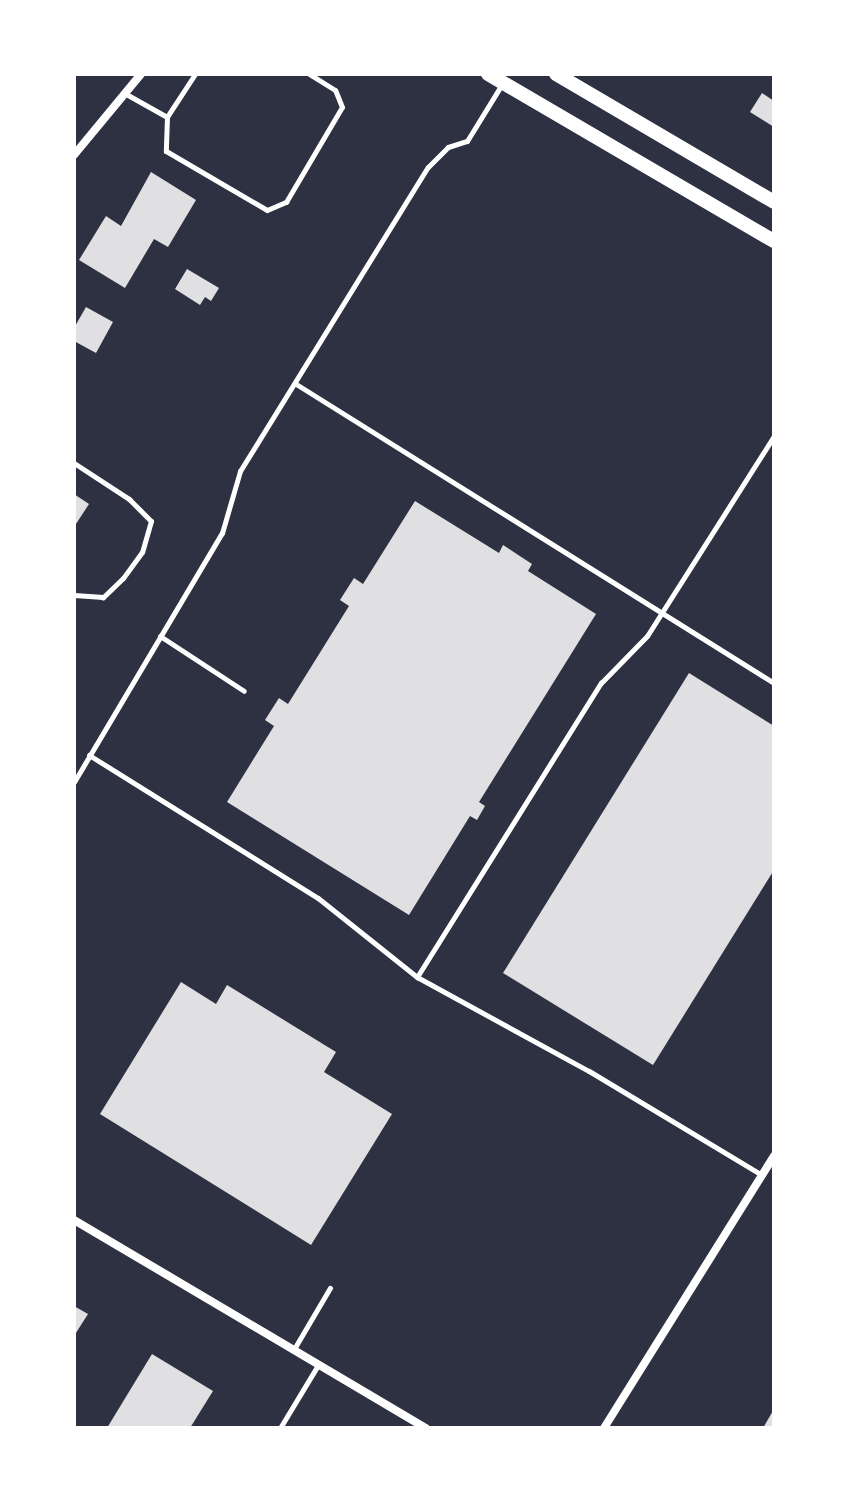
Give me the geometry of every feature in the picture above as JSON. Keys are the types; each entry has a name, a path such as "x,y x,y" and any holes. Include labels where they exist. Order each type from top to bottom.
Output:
{"main road":[{"path":"488,74 774,241"},
{"path":"556,74 774,202"}],"street":[{"path":"74,155 141,74"},
{"path":"604,1428 774,1156"},
{"path":"74,1220 426,1428"}],"lane":[{"path":"195,74 167,117 166,151 254,205 276,210 286,202 339,115 340,96 309,74"},
{"path":"74,782 222,533 240,471 428,167 448,147 467,141 503,83"},
{"path":"126,94 167,117"},
{"path":"296,384 774,683"},
{"path":"417,977 601,683 647,636 774,436"},
{"path":"74,463 129,499 151,521 142,552 123,578 103,597 74,595"},
{"path":"160,636 244,691"},
{"path":"89,755 318,898 417,977 613,1084 762,1175"},
{"path":"293,1350 330,1288"},
{"path":"280,1428 318,1365"}],"building":[{"path":"762,93 774,101 774,127 750,112"},
{"path":"151,172 196,200 168,247 154,239 125,288 79,260 106,216 121,226"},
{"path":"187,269 219,288 211,301 205,297 200,305 175,289"},
{"path":"86,307 113,322 96,353 74,341 74,328"},
{"path":"74,494 89,504 74,527"},
{"path":"415,501 499,553 503,545 532,564 528,571 596,614 479,802 485,806 477,820 470,816 409,915 227,802 274,726 265,720 279,698 288,704 349,606 340,600 354,578 363,584"},
{"path":"689,673 774,726 774,870 653,1065 503,973"},
{"path":"181,982 216,1004 227,985 336,1052 324,1072 392,1114 311,1245 100,1114"},
{"path":"74,1306 88,1314 74,1336"},
{"path":"152,1354 213,1391 190,1428 107,1428"},
{"path":"774,1409 774,1428 763,1428"}]}
